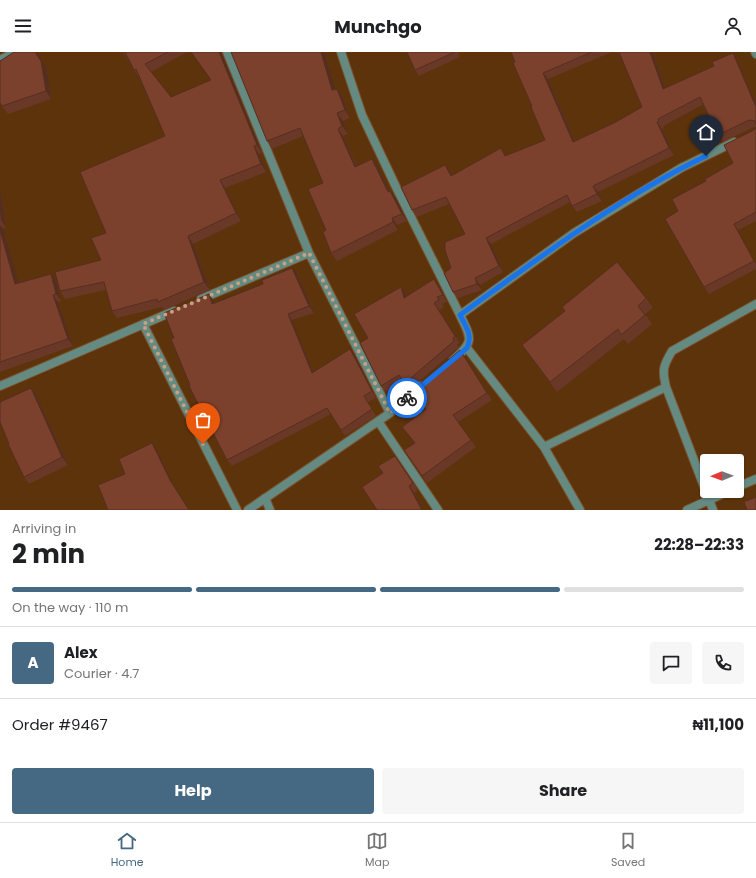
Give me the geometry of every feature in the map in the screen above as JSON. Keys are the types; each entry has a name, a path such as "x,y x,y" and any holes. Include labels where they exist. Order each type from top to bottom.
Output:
{"street":[{"path":"0,60 15,52"},
{"path":"227,52 309,253 390,413"},
{"path":"341,52 362,115 396,187 470,333 471,340 467,348 446,366"},
{"path":"460,315 574,233 681,168 742,139"},
{"path":"193,302 309,253"},
{"path":"713,510 666,387 663,373 665,362 672,351 756,304"},
{"path":"0,386 179,309"},
{"path":"143,324 237,510"},
{"path":"467,348 544,447 580,510"},
{"path":"248,510 390,413 429,380"},
{"path":"544,447 666,387"},
{"path":"378,421 438,510"},
{"path":"744,484 756,479"},
{"path":"264,498 270,510"},
{"path":"687,510 713,498"}],"building":[{"path":"14,52 35,52 41,61 46,91 2,106 0,103 0,61"},
{"path":"125,52 168,52 145,64 171,97 211,80 191,52 219,52 257,145 254,146 261,164 220,180 236,213 188,236 204,282 158,302 157,299 112,311 104,282 60,291 55,272 101,260 91,238 106,233 80,172 165,136 136,69 134,70"},
{"path":"231,52 321,52 332,90 337,89 345,110 337,113 342,126 338,129 355,167 372,159 388,192 390,191 402,214 392,218 393,222 331,253 323,232 326,230 308,189 323,183 300,128 267,141"},
{"path":"407,52 455,52 415,70"},
{"path":"511,52 592,52 543,73 573,142 616,122 642,107 619,52 650,52 663,89 714,66 712,62 733,53 756,107 756,124 755,121 749,120 718,135 700,97 658,119 659,121 657,122 669,148 593,186 597,194 572,206 567,195 486,238 499,266 475,278 477,284 453,292 444,273 451,268 445,250 445,242 465,234 446,197 412,210 401,187 445,165 451,176 501,148 505,156 545,140 513,63 515,62"},
{"path":"756,127 756,212 734,224 754,261 704,287 665,219 678,211 672,199 706,181 705,179 733,163 724,145 754,130"},
{"path":"0,230 15,284 51,274 56,294 53,295 68,339 0,362"},
{"path":"617,262 646,298 638,306 645,315 621,335 618,329 550,382 522,345 565,311 562,307"},
{"path":"292,268 309,306 288,314 312,373 350,349 372,391 364,396 372,409 341,430 327,408 227,460 189,386 190,385 171,339 174,338 164,313 209,294 212,304 263,284 262,280"},
{"path":"434,279 443,295 437,297 439,300 434,303 455,336 453,338 454,341 405,383 399,375 381,386 360,343 368,338 354,314 401,287 404,298"},
{"path":"460,350 487,393 453,415 471,440 422,476 404,450 415,443 402,427 426,409 411,391"},
{"path":"31,388 62,457 24,477 8,444 0,422 0,402"},
{"path":"152,443 170,480 189,510 108,510 98,485 125,474 119,459"},
{"path":"395,456 413,483 409,486 422,510 377,510 362,487 383,473 378,466"},
{"path":"756,497 756,510 747,510 744,502"}],"way so far":[{"path":"203,444 143,324 309,253 322,283 390,413 407,398"}],"route":[{"path":"407,398 467,348 471,340 470,333 460,315 574,233 681,168 706,156"}]}
